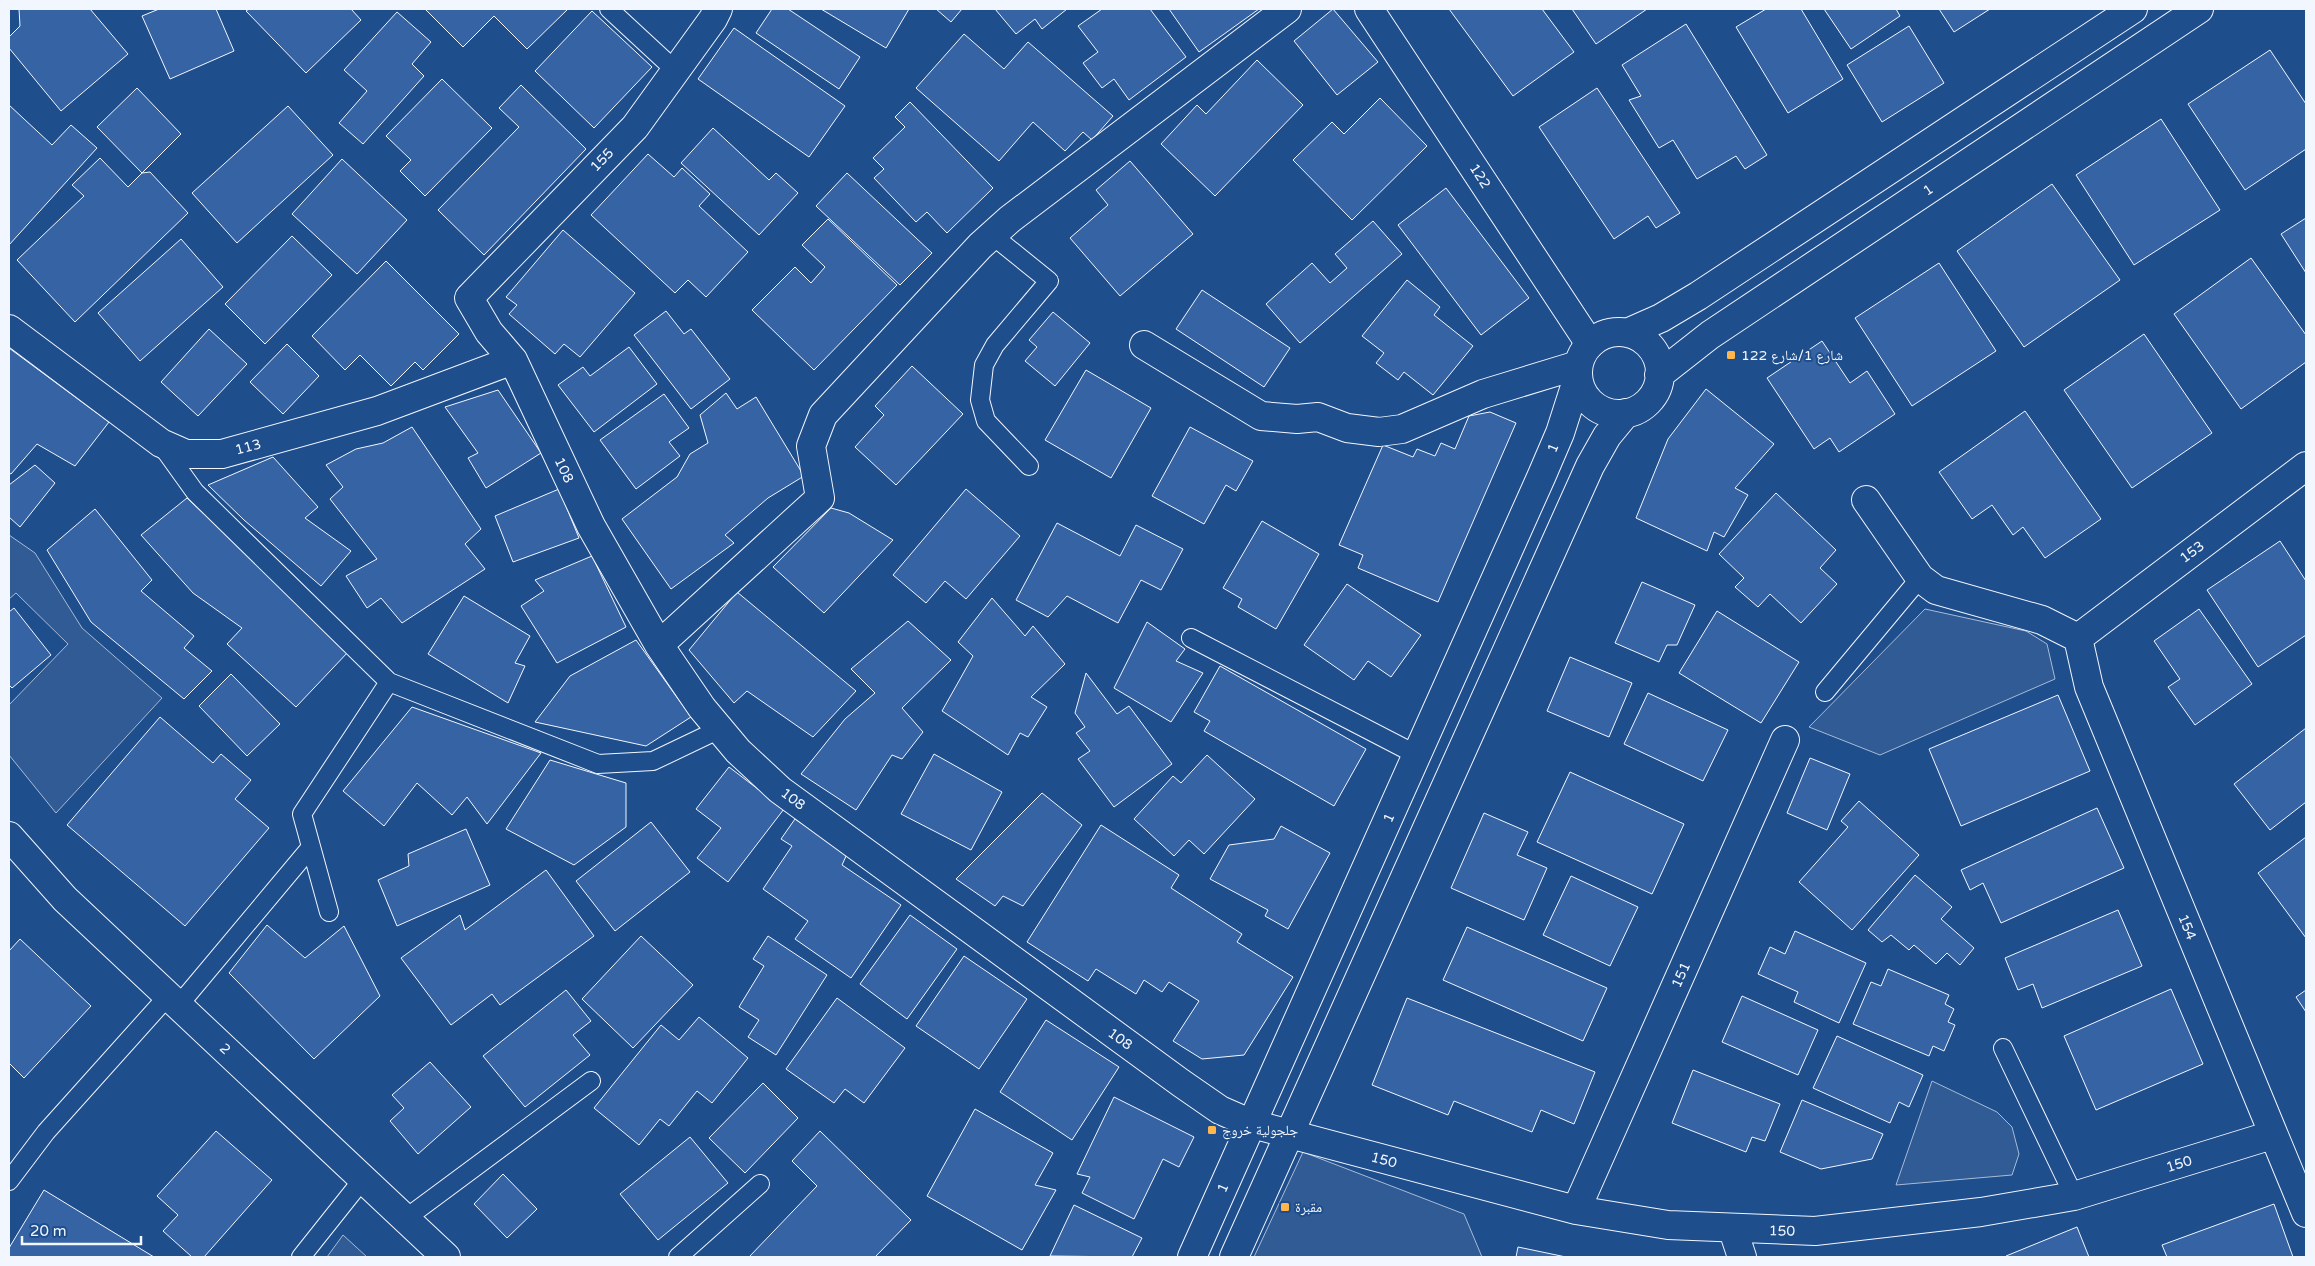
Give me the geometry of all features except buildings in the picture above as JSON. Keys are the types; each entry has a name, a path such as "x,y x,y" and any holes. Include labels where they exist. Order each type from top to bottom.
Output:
{"street":[{"name":"155","path":"469,298 635,127 718,9"},
{"path":"659,645 820,498 811,446 823,415 992,235 1010,219 1287,9"},
{"name":"122","path":"1369,9 1582,362"},
{"path":"1144,345 1261,416 1297,419 1318,417 1347,428 1379,432 1402,429 1483,394 1582,362 1614,333 1627,333 1661,318 1698,296 2133,9"},
{"name":"1","path":"1659,375 1710,335 2199,9"},
{"name":"108","path":"469,298 489,332 513,360 591,526 659,645 702,708 738,751 780,790 1181,1083 1220,1110 1252,1124 1290,1134"},
{"name":"113","path":"9,329 161,443 186,454 222,454 377,411 513,360"},
{"path":"1234,1257 1590,466 1607,436 1626,414 1636,410 1648,401 1656,389 1659,375 1658,362 1653,351 1646,343 1627,333"},
{"path":"1582,362 1586,398 1594,406 1604,411 1626,414"},
{"name":"1","path":"1192,1257 1560,433 1582,362"},
{"name":"153","path":"2078,638 2306,466"},
{"path":"1866,500 1920,578 1936,590 2042,620 2078,638"},
{"name":"154","path":"2078,638 2089,687 2272,1135 2306,1212"},
{"name":"151","path":"1576,1210 1785,740"},
{"name":"2","path":"9,836 65,899 446,1257"},
{"name":"150","path":"1290,1134 1576,1210 1668,1225 1733,1230 1815,1232 1981,1212 2074,1196 2272,1135"},
{"path":"1733,1230 1742,1257"}],"lane":[{"path":"609,9 676,71"},
{"path":"992,235 1049,281 995,345 984,364 980,400 986,421 1029,466"},
{"path":"161,443 194,492 389,682 598,764 653,761 720,729"},
{"path":"1825,692 1920,578"},
{"path":"1191,638 1417,755"},
{"path":"329,912 302,814 389,682"},
{"path":"9,1181 46,1132 173,1001 310,847"},
{"path":"2003,1048 2074,1196"},
{"path":"406,1219 591,1081"},
{"path":"301,1257 363,1179"},
{"path":"678,1257 760,1184"}],"shaded area":[{"path":"9,535 35,553 82,628 162,698 56,813 9,755 9,705 68,644 16,593 9,599"},
{"path":"1925,609 2026,631 2047,644 2055,679 1880,755 1809,727"},
{"path":"1932,1081 1997,1112 2012,1127 2019,1154 2012,1175 1896,1185"},
{"path":"1303,1152 1464,1214 1482,1257 1254,1257"},
{"path":"343,1235 367,1257 327,1257"}],"place":[{"name":"شارع 1/شارع 122","path":"1731,355"},
{"name":"جلجولية خروج","path":"1212,1130"},
{"name":"مقبرة","path":"1285,1207"}]}
